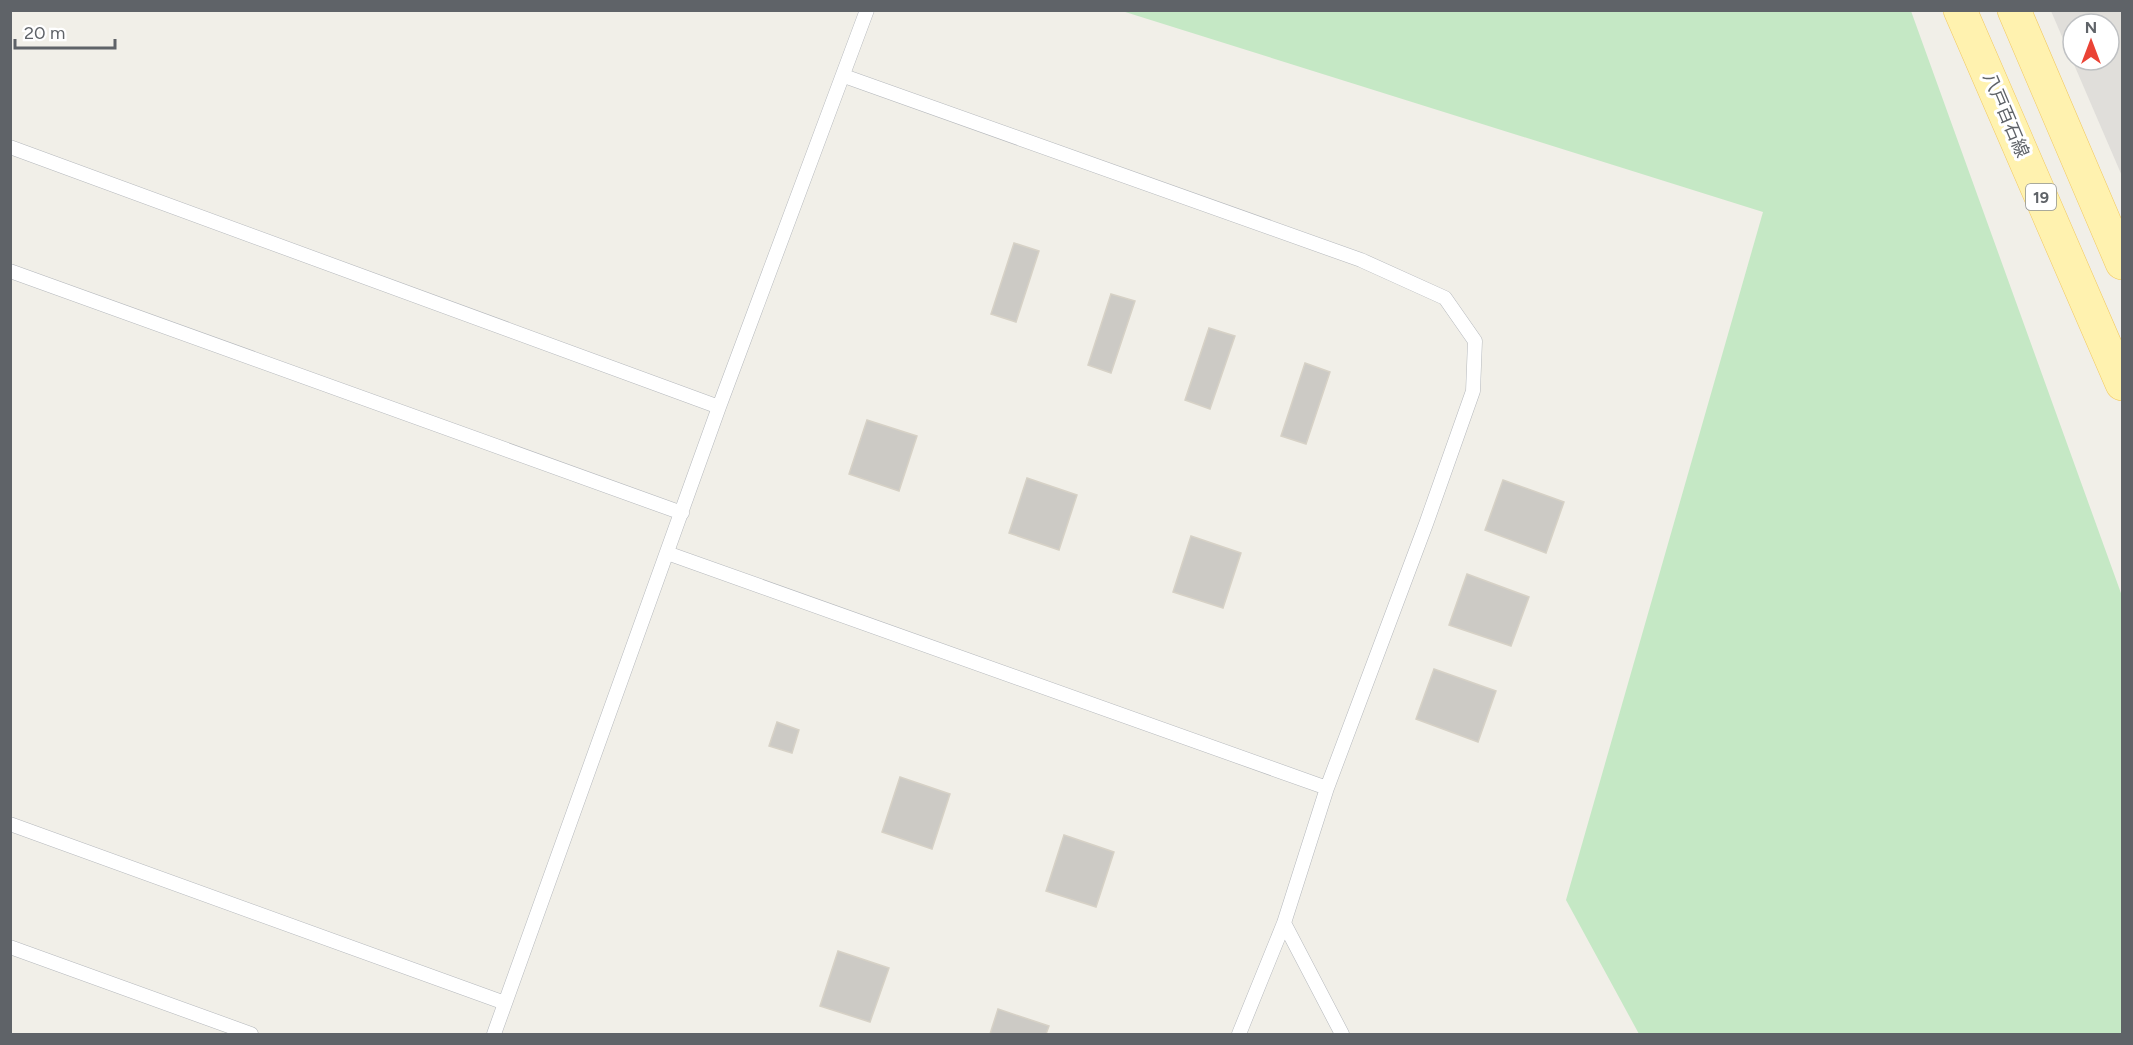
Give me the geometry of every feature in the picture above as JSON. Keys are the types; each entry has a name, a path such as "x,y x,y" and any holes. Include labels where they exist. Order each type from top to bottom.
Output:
{"main road":[{"name":"八戸百石線","path":"1960,10 2122,384"},
{"path":"2014,10 2122,263"}],"lane":[{"path":"494,1035 719,408 867,10"},
{"path":"844,76 1361,260 1445,298 1475,341 1473,391 1327,788 1284,923 1239,1035"},
{"path":"10,147 719,408"},
{"path":"10,271 682,513"},
{"path":"667,553 1327,788"},
{"path":"10,824 505,1003"},
{"path":"1284,923 1342,1035"},
{"path":"10,947 251,1035"}],"shaded area":[{"path":"2051,11 2122,11 2122,176 2077,72 2121,72 2121,12 2061,12 2061,34"}],"green space":[{"path":"1122,11 1911,11 2122,596 2122,1034 1639,1034 1566,900 1763,212"}],"building":[{"path":"1014,243 1039,251 1016,322 991,314"},
{"path":"1111,294 1135,301 1111,373 1088,365"},
{"path":"1209,328 1235,336 1210,409 1185,400"},
{"path":"1305,363 1330,372 1306,444 1281,436"},
{"path":"867,420 917,436 899,491 849,474"},
{"path":"1027,478 1077,495 1059,550 1009,533"},
{"path":"1503,480 1564,502 1546,553 1485,530"},
{"path":"1191,536 1241,553 1223,608 1173,592"},
{"path":"1467,574 1529,597 1511,646 1449,625"},
{"path":"1434,669 1496,691 1478,742 1416,719"},
{"path":"777,722 799,730 792,753 769,746"},
{"path":"900,777 950,794 932,849 882,832"},
{"path":"1064,835 1114,852 1096,907 1046,891"},
{"path":"838,951 889,968 870,1022 820,1006"},
{"path":"998,1009 1049,1026 1046,1034 990,1034"}]}
